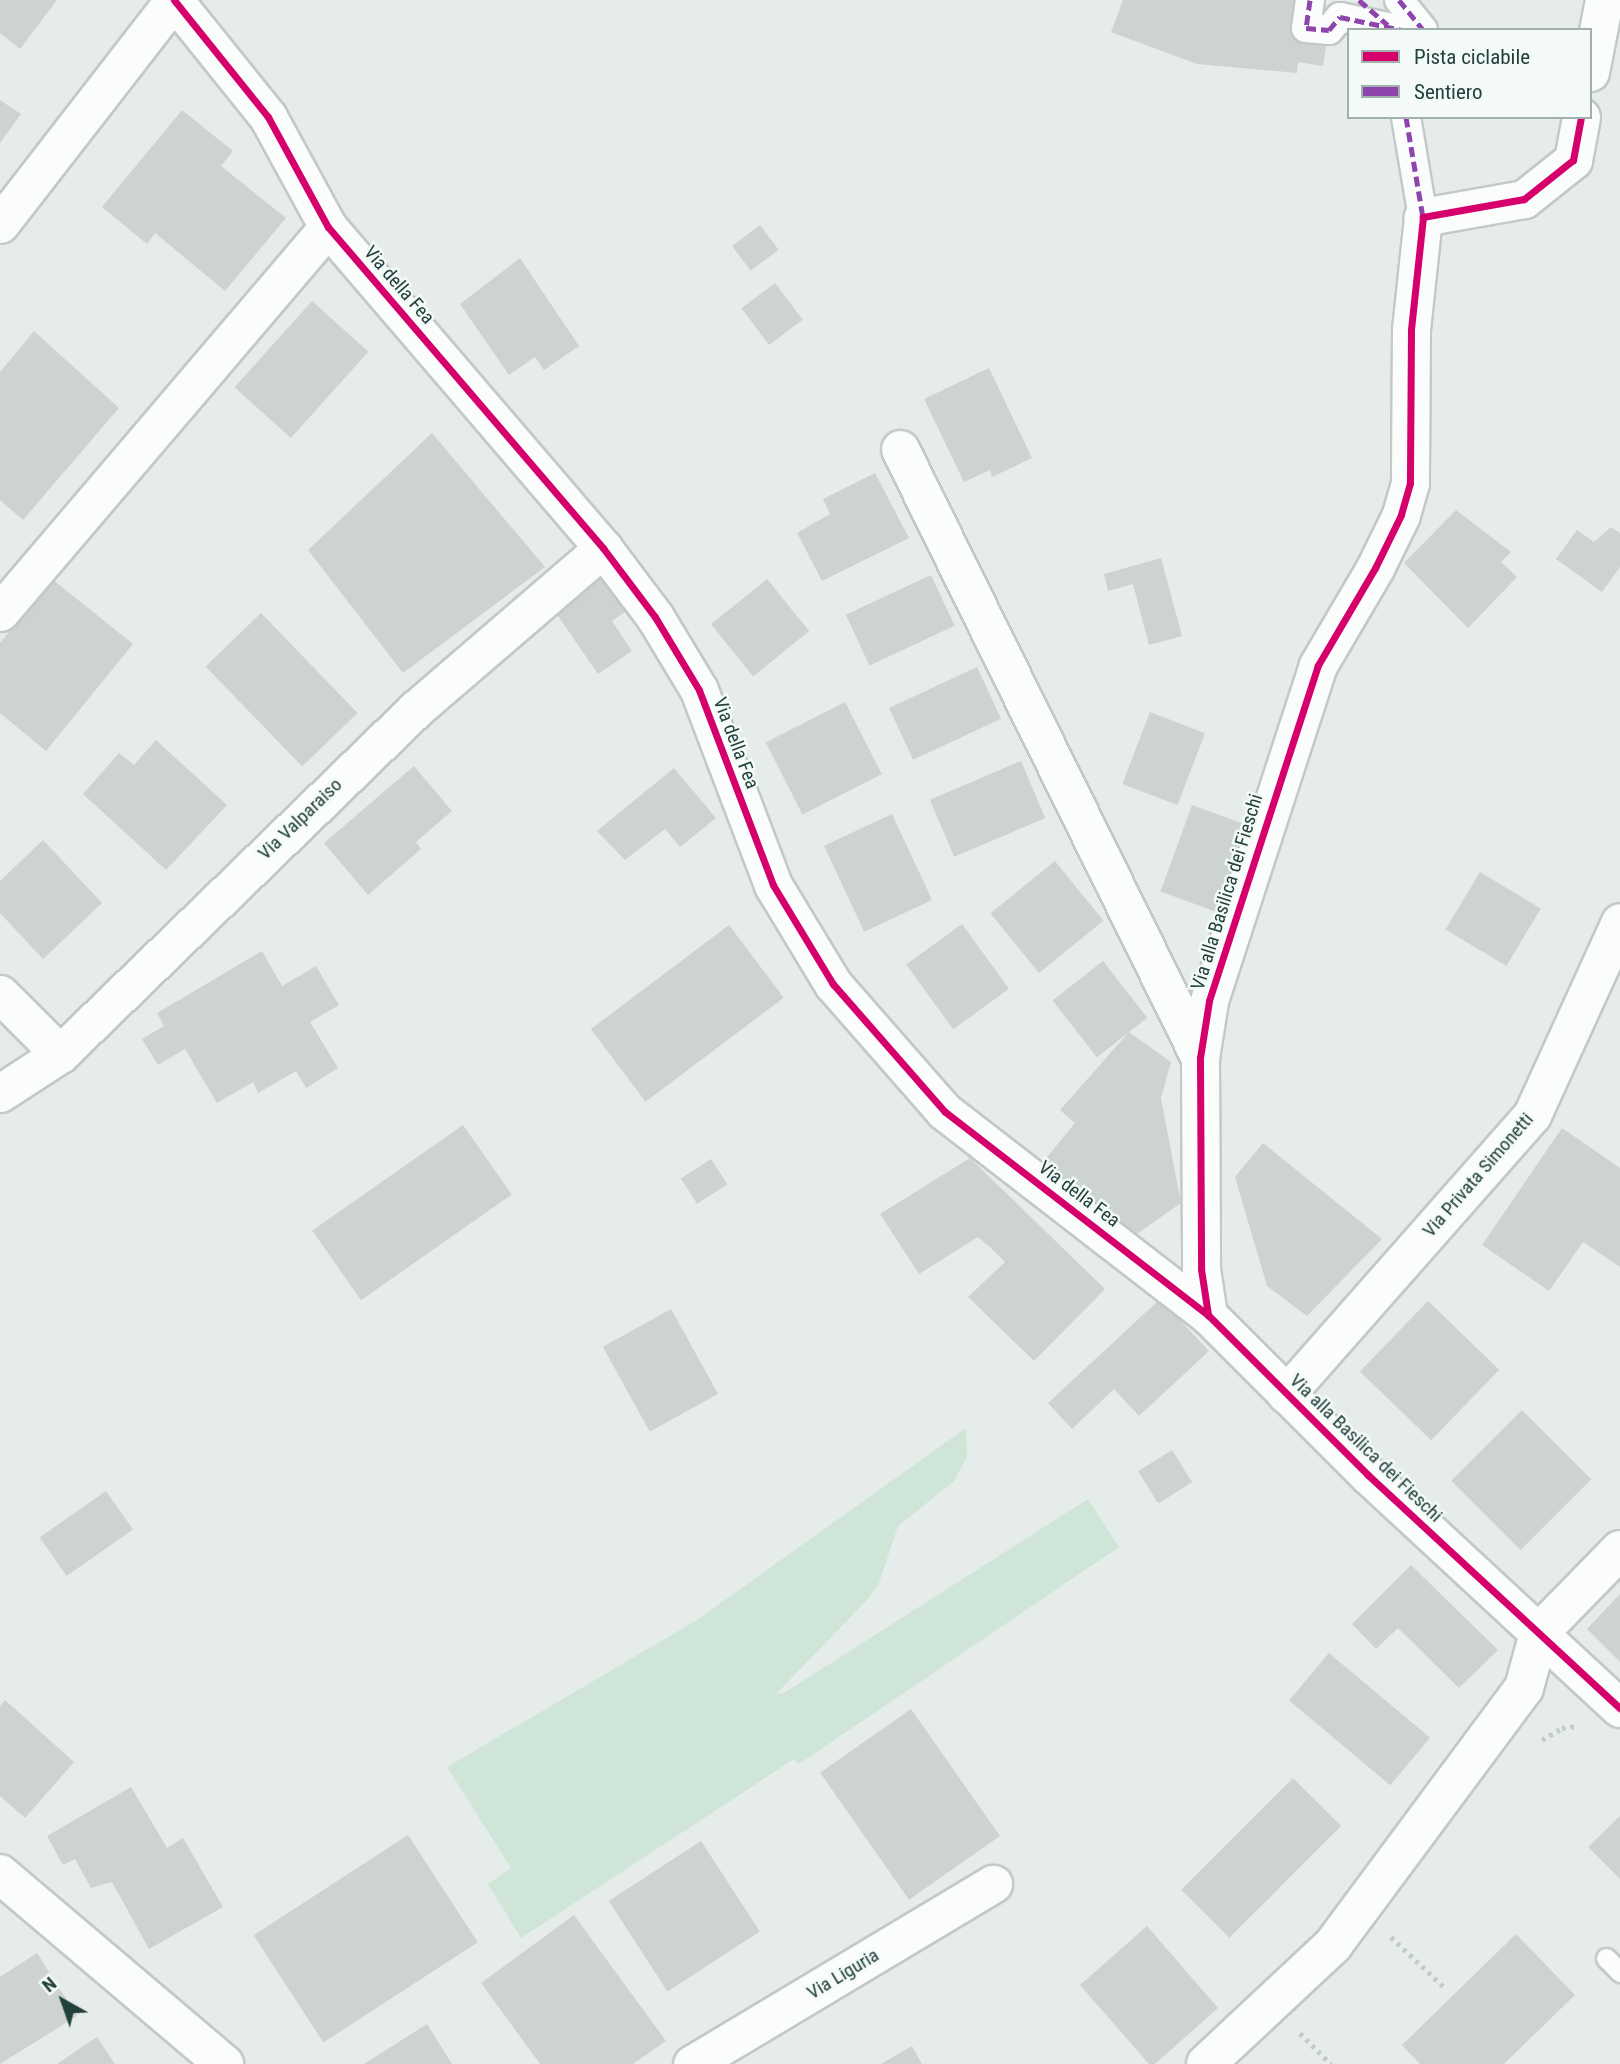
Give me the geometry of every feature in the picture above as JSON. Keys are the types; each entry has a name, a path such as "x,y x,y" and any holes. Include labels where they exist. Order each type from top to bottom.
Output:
{"street":[{"path":"0,224 174,0"},
{"name":"Via della Fea","path":"174,0 268,117 328,227 603,548 655,617 699,690 773,885 833,984 944,1111 1208,1315"},
{"path":"1310,0 1306,28 1329,30 1340,17 1390,28"},
{"path":"1359,0 1394,28"},
{"path":"1399,0 1421,28"},
{"path":"1592,62 1604,0"},
{"name":"Via alla Basilica dei Fieschi","path":"1406,119 1423,217 1410,330 1410,483 1401,515 1375,568 1318,665 1209,1001 1200,1058 1201,1269 1208,1315 1286,1394 1620,1708"},
{"path":"1423,217 1524,199 1573,160 1581,119"},
{"path":"0,611 328,227"},
{"path":"900,449 1200,1058"},
{"name":"Via Valparaiso","path":"0,1093 60,1054 416,709 603,548"},
{"name":"Via Privata Simonetti","path":"1286,1394 1532,1115 1620,922"},
{"path":"0,994 60,1054"},
{"path":"1206,2064 1334,1945 1524,1688 1539,1633 1620,1550"},
{"path":"0,1874 224,2064"},
{"name":"Via Liguria","path":"692,2064 993,1884"}],"path":[{"path":"1390,1936 1444,1987"}],"green space":[{"path":"966,1428 967,1457 954,1481 898,1526 879,1583 867,1600 776,1694 784,1693 1088,1499 1119,1547 799,1764 794,1759 521,1938 488,1884 511,1868 447,1767 697,1620"}],"building":[{"path":"0,0 57,0 20,49 0,33"},
{"path":"1123,0 1308,0 1328,33 1323,66 1298,62 1297,73 1197,64 1111,32"},
{"path":"0,100 21,114 0,143"},
{"path":"182,110 233,151 221,166 286,218 225,291 155,233 147,244 102,207"},
{"path":"760,225 779,250 751,271 732,246"},
{"path":"520,258 579,346 544,370 535,357 509,375 460,304"},
{"path":"775,283 803,320 769,345 741,308"},
{"path":"312,301 368,352 291,438 234,387"},
{"path":"34,331 119,408 23,520 0,500 0,372"},
{"path":"989,368 1032,458 992,477 990,470 964,482 924,399"},
{"path":"432,433 545,567 403,673 308,550"},
{"path":"875,473 909,538 822,581 797,533 830,514 823,499"},
{"path":"1456,510 1511,552 1501,562 1517,577 1468,628 1404,563"},
{"path":"1611,527 1620,533 1620,567 1602,592 1556,559 1577,530 1594,542"},
{"path":"1161,558 1182,636 1149,645 1133,584 1108,591 1104,574"},
{"path":"607,573 630,608 612,621 632,651 598,674 554,610"},
{"path":"931,575 955,626 869,665 846,615"},
{"path":"52,579 133,644 46,751 0,713 0,643"},
{"path":"767,579 809,631 753,676 711,624"},
{"path":"261,613 358,713 302,766 206,666"},
{"path":"977,667 1001,719 913,760 889,708"},
{"path":"845,702 882,774 802,815 766,742"},
{"path":"1150,712 1205,733 1177,805 1122,784"},
{"path":"156,740 227,805 166,870 83,794 119,753 134,765"},
{"path":"1021,761 1045,818 954,857 930,800"},
{"path":"414,766 452,811 416,842 421,849 368,895 324,843"},
{"path":"674,768 716,818 680,847 665,829 625,860 597,831"},
{"path":"1192,805 1247,825 1216,912 1161,891"},
{"path":"892,814 932,900 864,932 824,846"},
{"path":"43,840 102,903 43,959 0,913 0,881"},
{"path":"1055,861 1103,921 1039,973 990,913"},
{"path":"1480,872 1541,909 1506,966 1445,929"},
{"path":"962,924 1009,989 953,1029 906,965"},
{"path":"729,925 784,998 646,1102 591,1029"},
{"path":"262,951 282,986 316,966 339,1005 310,1022 338,1068 306,1088 296,1071 258,1093 253,1082 217,1103 185,1049 158,1065 142,1039 164,1026 157,1013"},
{"path":"1103,961 1147,1018 1097,1057 1053,1000"},
{"path":"1129,1032 1171,1062 1161,1098 1181,1203 1134,1236 1043,1162 1075,1123 1060,1110"},
{"path":"463,1125 512,1195 361,1300 312,1231"},
{"path":"1562,1128 1620,1168 1620,1267 1583,1242 1549,1291 1482,1245"},
{"path":"1263,1143 1382,1239 1307,1316 1267,1286 1235,1177"},
{"path":"970,1158 1105,1289 1034,1361 968,1297 1005,1262 992,1249 978,1237 919,1274 880,1214"},
{"path":"711,1159 727,1184 697,1204 681,1179"},
{"path":"1160,1299 1209,1351 1139,1416 1114,1389 1072,1429 1048,1403"},
{"path":"1428,1301 1499,1370 1431,1440 1360,1371"},
{"path":"671,1309 718,1394 650,1432 603,1347"},
{"path":"1522,1410 1591,1479 1521,1550 1451,1481"},
{"path":"1172,1450 1192,1482 1158,1503 1138,1471"},
{"path":"106,1491 133,1530 67,1576 40,1537"},
{"path":"1411,1565 1498,1650 1459,1688 1398,1628 1376,1649 1352,1624"},
{"path":"1620,1594 1620,1662 1587,1629"},
{"path":"1329,1653 1430,1738 1390,1785 1289,1700"},
{"path":"5,1700 74,1762 25,1818 0,1796 0,1706"},
{"path":"911,1709 1000,1836 909,1900 820,1773"},
{"path":"1293,1778 1341,1826 1229,1938 1181,1890"},
{"path":"131,1787 167,1848 183,1838 223,1907 149,1949 112,1882 91,1888 75,1859 63,1865 47,1836"},
{"path":"1620,1816 1620,1879 1588,1847"},
{"path":"408,1835 478,1942 323,2043 254,1935"},
{"path":"701,1841 760,1932 668,1991 609,1901"},
{"path":"574,1915 666,2041 633,2064 540,2064 481,1983"},
{"path":"1147,1926 1218,2008 1155,2064 1149,2064 1080,1985"},
{"path":"1516,1934 1575,1995 1504,2064 1420,2064 1402,2045"},
{"path":"37,1953 77,2016 0,2064 0,1977"},
{"path":"427,2024 452,2064 364,2064"},
{"path":"97,2037 115,2064 57,2064"},
{"path":"912,2046 922,2064 881,2064"}],"marked path":[{"path":"1310,0 1306,28 1329,30 1340,17 1392,28"},
{"path":"1359,0 1388,25"},
{"path":"1399,0 1421,28"},
{"path":"1406,119 1423,217"}],"cycle path":[{"path":"174,0 268,117 328,227 603,548 655,617 699,690 773,885 833,984 944,1111 1208,1315"},
{"path":"1581,119 1573,160 1524,199 1423,217 1411,330 1410,483 1401,515 1375,568 1318,665 1209,1001 1200,1058 1201,1269 1208,1315 1368,1475 1620,1708"}]}
